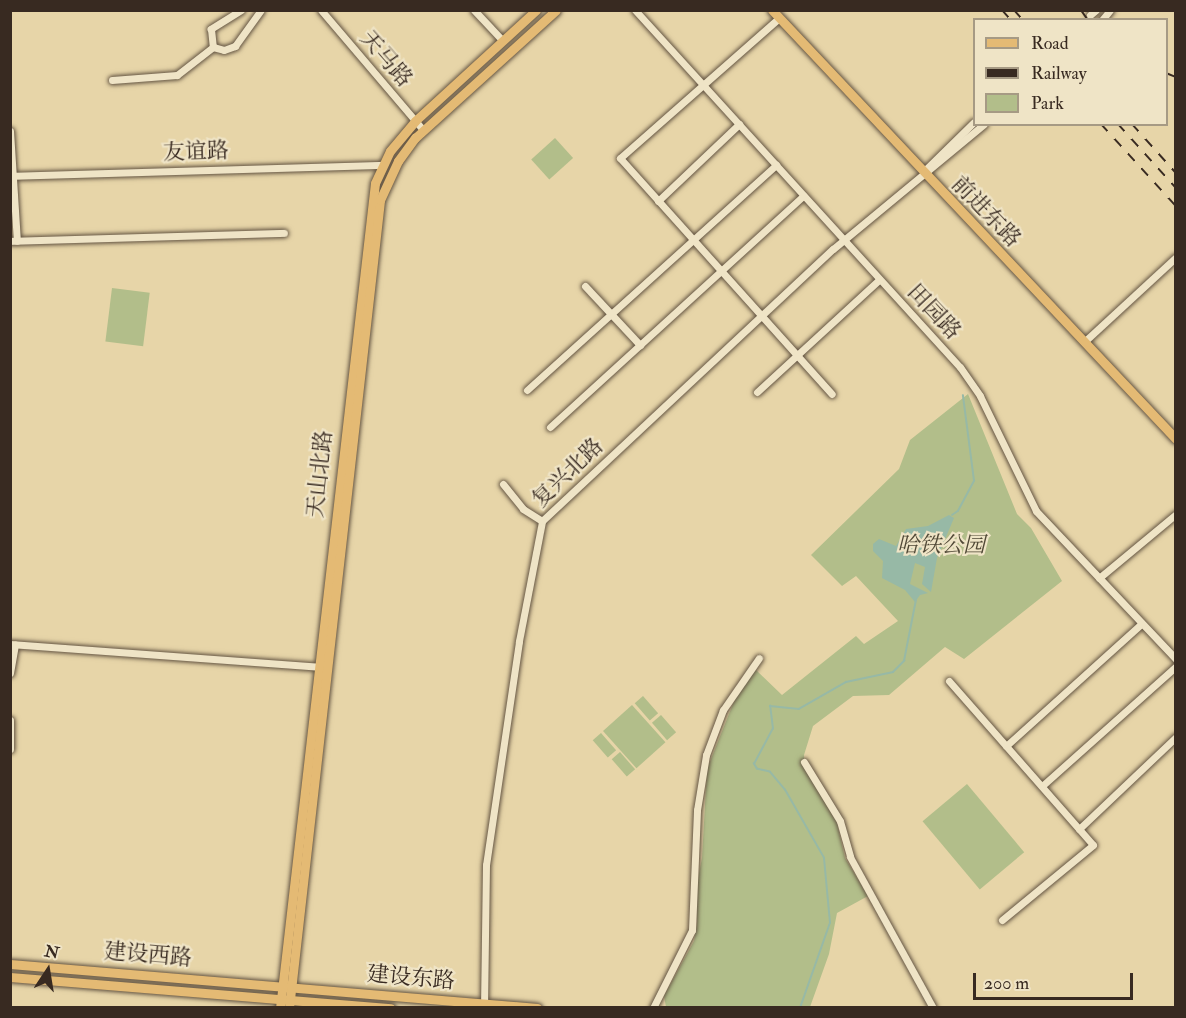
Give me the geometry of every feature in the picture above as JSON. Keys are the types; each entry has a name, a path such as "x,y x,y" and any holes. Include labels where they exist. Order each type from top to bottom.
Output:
{"main road":[{"name":"天山北路","path":"323,667 370,208 383,165 415,121 536,10"},
{"path":"285,1003 380,200 398,161 423,130 556,10"},
{"name":"前进东路","path":"775,13 922,174 1176,439"},
{"name":"建设西路","path":"10,963 287,987"},
{"name":"建设西路","path":"10,977 285,1003"},
{"name":"建设东路","path":"287,987 484,1006 537,1008"},
{"name":"建设东路","path":"285,1003 391,1008"}],"street":[{"path":"213,47 211,29 242,10"},
{"path":"213,47 224,50 235,46 261,10"},
{"name":"天马路","path":"321,10 423,130"},
{"path":"474,10 503,41"},
{"name":"田园路","path":"635,10 965,374 1036,511 1176,659"},
{"path":"775,13 703,83 620,158 832,394"},
{"path":"112,80 177,75 213,47"},
{"path":"658,201 739,124"},
{"path":"922,174 973,124"},
{"name":"复兴北路","path":"484,1006 486,865 519,640 542,521 843,241 922,174 940,164 982,126"},
{"path":"10,131 14,241 284,233"},
{"name":"友谊路","path":"12,176 383,165"},
{"path":"527,390 776,165"},
{"path":"550,427 803,196"},
{"path":"1084,342 1176,257"},
{"path":"757,392 879,280"},
{"path":"585,286 640,345"},
{"path":"503,484 523,509 542,521"},
{"path":"1099,578 1176,514"},
{"path":"1006,746 1142,623"},
{"path":"10,673 13,644 323,667"},
{"path":"653,1008 692,930 698,810 706,755 723,710 759,658"},
{"path":"1042,786 1176,666"},
{"path":"949,681 1093,845 1002,920"},
{"path":"10,720 10,749"},
{"path":"1080,829 1176,737"},
{"path":"804,762 840,821 850,857 933,1008"}],"green space":[{"path":"555,138 573,158 549,179 531,159"},
{"path":"112,288 150,293 143,346 105,342"},
{"name":"哈铁公园","path":"968,394 1017,514 1031,528 1062,581 964,659 945,647 889,695 853,696 813,726 804,755 805,770 837,823 845,858 868,896 837,913 829,954 810,1007 666,1007 664,996 694,941 697,923 696,889 702,858 707,769 737,694 755,669 782,695 856,636 864,644 898,621 856,576 842,586 811,555 899,469 910,440"},
{"path":"643,696 658,713 650,721 635,703"},
{"path":"632,705 665,742 636,768 603,731"},
{"path":"661,715 676,732 667,740 652,723"},
{"path":"601,733 616,750 608,758 593,740"},
{"path":"620,752 635,769 627,777 612,759"},
{"path":"967,784 1024,852 980,889 923,821"}],"shaded area":[{"path":"949,515 954,518 937,558 931,592 922,584 925,567 915,563 910,584 928,593 920,595 915,602 905,590 882,578 883,561 873,551 873,544 879,539 896,546 906,529 928,526"}],"waterway":[{"path":"952,515 958,511 974,481 963,396"},
{"path":"800,1008 830,923 824,858 785,790 770,772 757,769 754,764 773,729 770,706 799,709 846,682 893,672 904,661 916,600"}],"railway":[{"path":"1002,10 1009,18"},
{"path":"1014,10 1021,18"},
{"path":"1081,10 1087,18"},
{"path":"1168,74 1176,77"},
{"path":"1103,126 1176,206"},
{"path":"1120,126 1176,188"},
{"path":"1134,126 1176,173"}]}
